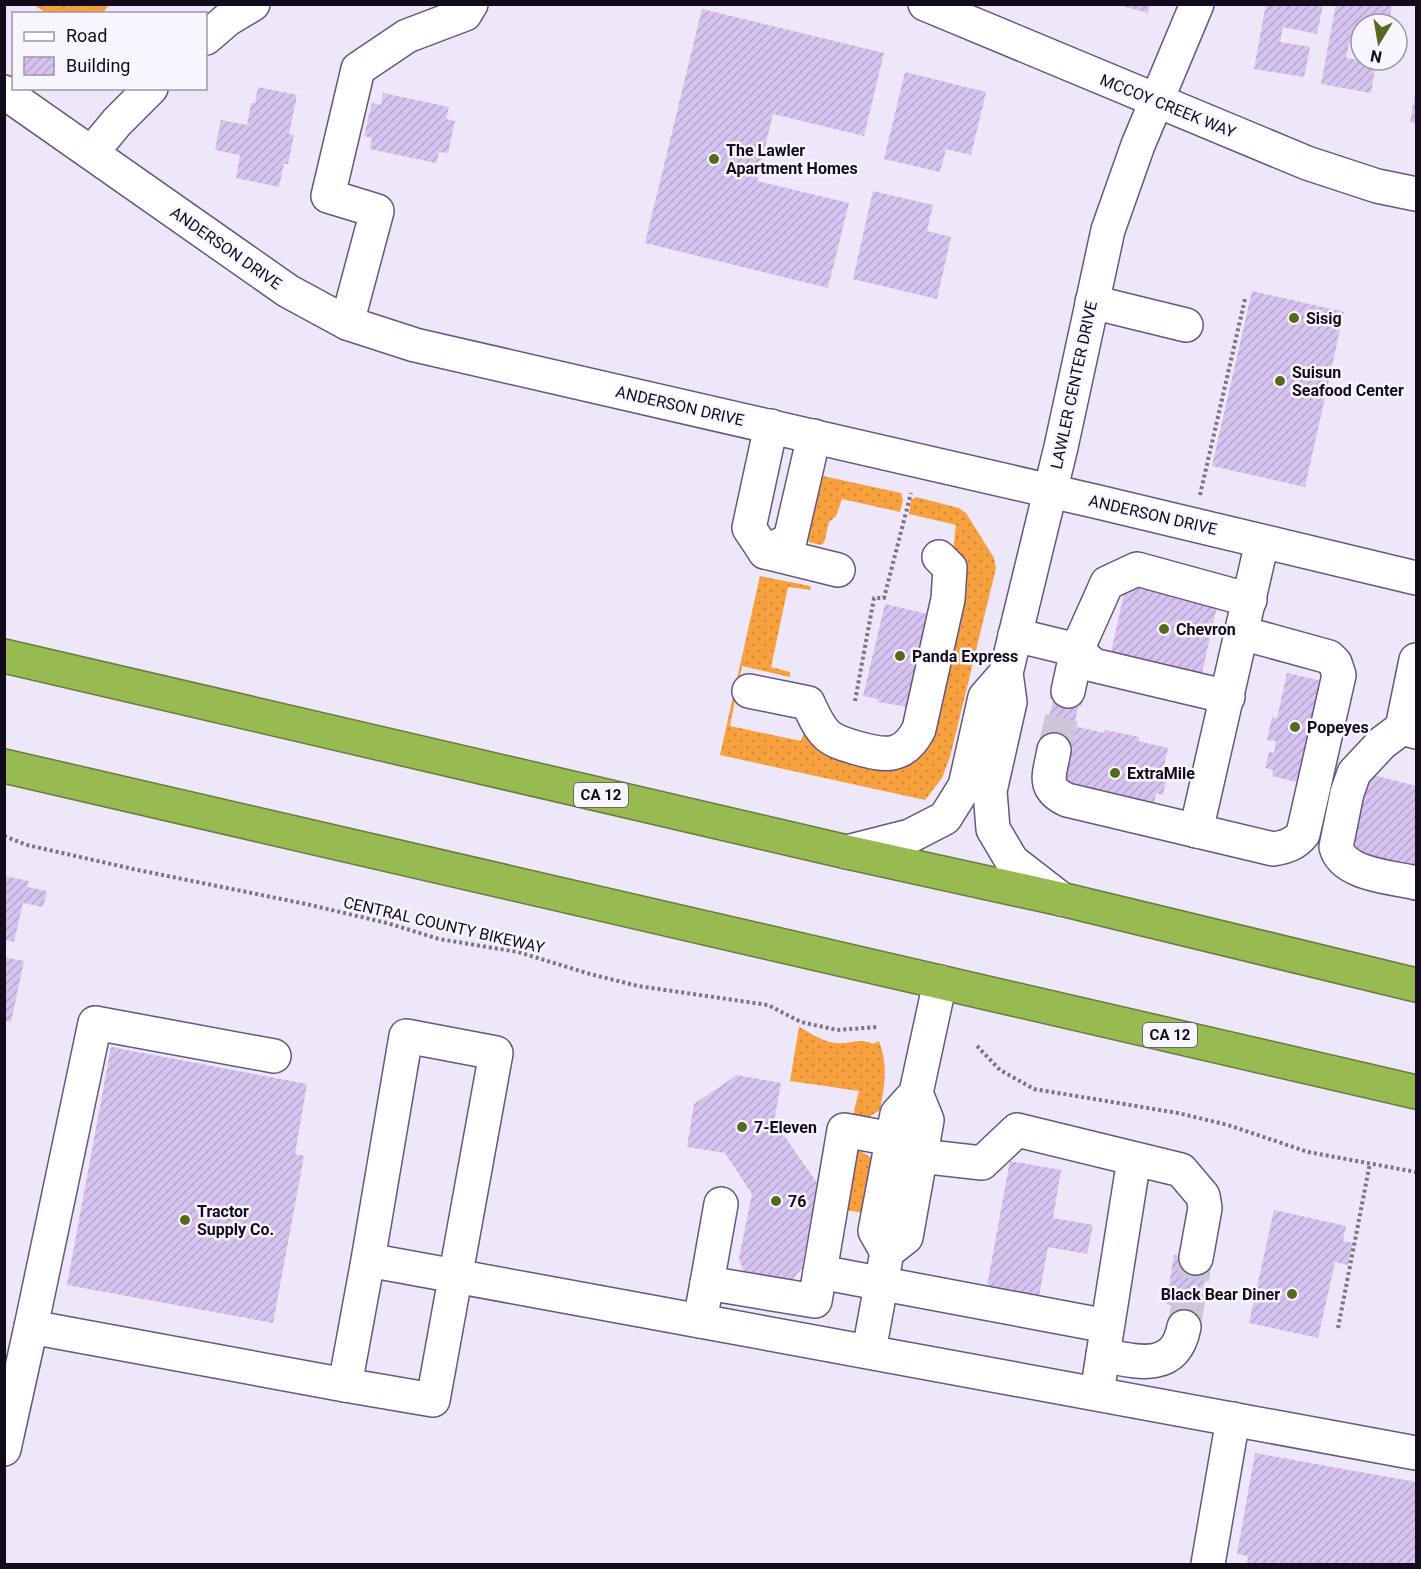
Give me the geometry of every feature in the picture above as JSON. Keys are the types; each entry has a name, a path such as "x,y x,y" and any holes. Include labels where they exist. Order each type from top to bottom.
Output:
{"highway":[{"name":"CA 12","path":"4,656 847,852 1060,899 1416,985"},
{"name":"CA 12","path":"4,766 1416,1092"}],"street":[{"path":"207,37 228,19 253,4"},
{"path":"347,322 377,211 328,196 358,69 407,36 465,14 471,4"},
{"name":"MCCOY CREEK WAY","path":"924,4 1307,163 1377,186 1416,194"},
{"name":"LAWLER CENTER DRIVE","path":"1060,899 1012,861 993,828 990,791 1010,702 1006,674 1050,491 1108,230 1138,145 1197,4"},
{"path":"92,152 117,122 149,90"},
{"name":"ANDERSON DRIVE","path":"4,92 288,291 347,322 415,345 814,436 1416,578"},
{"path":"1092,302 1186,325"},
{"path":"771,426 749,528 765,552 838,570"},
{"path":"765,552 790,540 814,436"},
{"path":"1196,831 1262,542"},
{"path":"749,691 808,703 819,724 829,736 838,742 874,753 889,754 904,749 914,739 919,729 949,591 950,568 939,557"},
{"path":"1068,691 1077,650 1107,583 1137,569 1250,600"},
{"path":"1054,750 1049,780 1051,789 1067,800 1273,849 1284,848 1297,840 1303,834 1339,675 1335,663 1329,657 1242,633"},
{"path":"1015,635 1077,650 1093,665 1228,697"},
{"path":"1416,666 1409,730 1364,760 1354,773 1336,848 1338,855 1354,869 1416,883"},
{"name":"LAWLER CENTER DRIVE","path":"847,852 910,836 945,818 964,786 985,697 1006,674"},
{"path":"869,1351 884,1268 875,1231 892,1139 897,1114 916,1093 940,982"},
{"path":"4,1449 94,1023 274,1056"},
{"path":"31,1327 345,1385 433,1400 496,1053 406,1036 345,1385"},
{"path":"884,1268 906,1237 927,1120 916,1093"},
{"path":"707,1283 815,1301 844,1130 892,1139"},
{"path":"920,1156 982,1163 1017,1130 1181,1170 1203,1196 1205,1208 1196,1258"},
{"path":"1097,1393 1134,1159"},
{"path":"700,1321 721,1204"},
{"path":"368,1260 1416,1453"},
{"path":"820,1272 884,1268 1105,1340 1137,1362 1154,1362 1169,1355 1178,1346 1184,1327"},
{"path":"1208,1564 1233,1419"}],"path":[{"path":"1199,496 1245,299"},
{"path":"855,701 874,598 884,598 911,494"},
{"name":"CENTRAL COUNTY BIKEWAY","path":"4,836 27,845 387,923 439,939 518,952 590,975 638,986 768,1005 801,1022 837,1030 877,1027"},
{"path":"977,1046 1000,1070 1034,1089 1178,1113 1228,1125 1308,1152 1416,1172"},
{"path":"1338,1328 1370,1163"}],"green space":[{"path":"34,5 109,5 104,12 44,12"},
{"path":"823,476 901,493 903,500 900,512 842,499 836,516 829,522 824,543 820,545 809,542 806,535"},
{"path":"916,497 959,508 966,513 994,558 996,568 950,757 942,778 925,800 720,755 760,576 810,586 811,590 788,587 771,667 790,672 790,677 742,666 730,726 801,741 807,723 892,762 953,552 956,525 909,514 911,500"},
{"path":"799,1027 821,1039 835,1043 864,1041 873,1044 879,1041 884,1058 885,1075 880,1110 861,1122 853,1115 859,1091 790,1081"},
{"path":"857,1149 875,1160 863,1213 841,1209"}],"building":[{"path":"1115,4 1150,4 1148,13"},
{"path":"1266,4 1323,4 1317,34 1283,27 1280,42 1310,47 1304,77 1254,69"},
{"path":"1336,4 1392,4 1391,12 1349,12 1349,43 1346,58 1349,58 1349,72 1374,72 1371,93 1321,84"},
{"name":"The Lawler Apartment Homes","path":"702,9 884,53 864,136 773,114 757,181 849,203 828,288 645,243"},
{"path":"905,72 986,92 971,155 946,149 940,172 884,159"},
{"path":"258,87 297,95 289,134 294,135 288,164 284,164 279,187 236,178 240,155 215,150 221,120 247,125 251,103 255,103"},
{"path":"383,93 449,107 446,119 455,121 448,153 439,152 436,163 370,149 372,138 364,136 372,103 381,105"},
{"path":"1416,95 1416,123 1410,122"},
{"path":"873,191 933,205 927,231 951,237 937,299 853,279"},
{"path":"1252,291 1344,312 1305,487 1212,466"},
{"name":"Chevron","path":"1126,585 1217,606 1202,673 1111,652"},
{"name":"Panda Express","path":"885,604 936,616 914,708 878,702 879,699 863,696"},
{"name":"Popeyes","path":"1287,673 1326,682 1307,778 1298,776 1296,782 1272,776 1273,770 1265,768 1269,752 1274,753 1276,741 1267,740 1272,717 1277,718"},
{"name":"ExtraMile","path":"1056,688 1081,693 1074,726 1104,733 1105,730 1139,737 1138,741 1168,748 1164,766 1169,767 1163,795 1156,793 1153,809 1087,800 1062,779 1042,748"},
{"path":"1365,773 1416,786 1416,876 1352,861 1348,844"},
{"path":"4,876 29,881 27,887 47,891 43,907 23,903 14,942 4,940"},
{"path":"4,957 24,961 11,1022 4,1021"},
{"name":"Tractor Supply Co.","path":"111,1047 307,1084 295,1154 304,1156 273,1323 67,1285"},
{"path":"737,1075 781,1083 774,1121 817,1183 802,1268 788,1285 746,1278 739,1258 752,1194 725,1153 687,1147 694,1104"},
{"path":"1010,1161 1061,1170 1053,1218 1093,1225 1087,1254 1048,1247 1039,1296 987,1286"},
{"name":"Black Bear Diner","path":"1274,1210 1346,1226 1343,1241 1353,1243 1348,1265 1335,1262 1318,1338 1249,1323"},
{"path":"1174,1255 1209,1260 1197,1329 1172,1325 1176,1306 1166,1304"},
{"path":"1255,1453 1416,1482 1416,1564 1247,1564 1248,1556 1237,1554"}],"tunnel":[{"path":"1054,750 1068,691"},
{"path":"1184,1327 1196,1258"}],"place":[{"name":"The Lawler Apartment Homes","path":"714,159"},
{"name":"Sisig","path":"1294,318"},
{"name":"Suisun Seafood Center","path":"1280,381"},
{"name":"Chevron","path":"1164,629"},
{"name":"Panda Express","path":"900,656"},
{"name":"Popeyes","path":"1295,727"},
{"name":"ExtraMile","path":"1115,773"},
{"name":"7-Eleven","path":"742,1127"},
{"name":"76","path":"776,1201"},
{"name":"Tractor Supply Co.","path":"185,1220"},
{"name":"Black Bear Diner","path":"1292,1294"}]}
